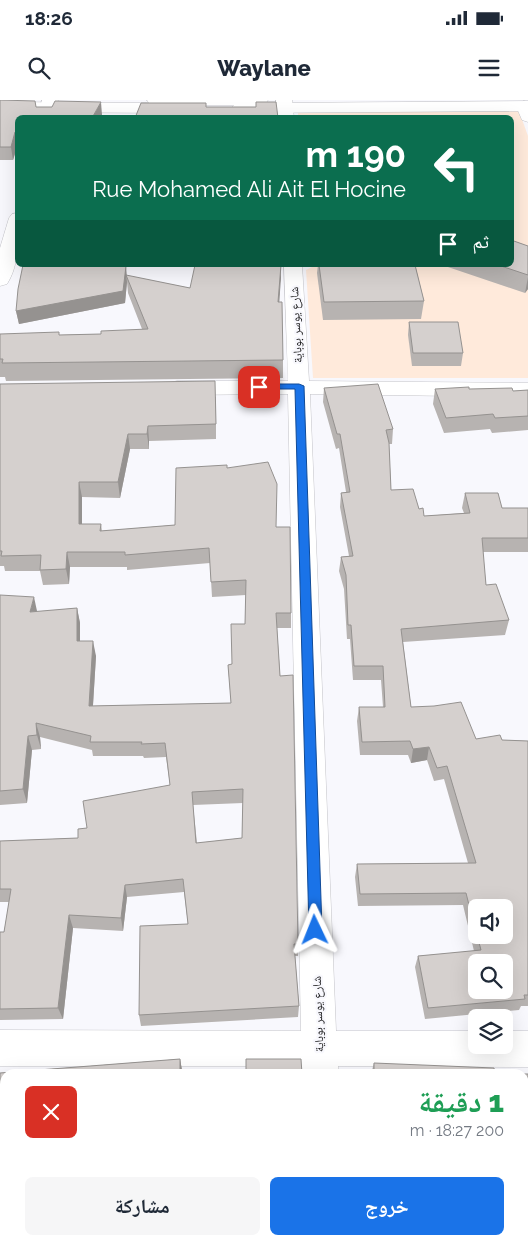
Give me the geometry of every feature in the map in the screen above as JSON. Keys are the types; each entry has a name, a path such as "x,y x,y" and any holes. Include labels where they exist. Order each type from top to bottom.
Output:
{"street":[{"path":"0,100 48,109"},
{"path":"0,108 285,108 328,106 527,109"},
{"path":"0,280 15,228"},
{"name":"شارع يوسر بوباية","path":"293,267 299,386 319,1060"},
{"path":"160,388 299,386 528,390"},
{"path":"0,1048 319,1060 528,1049"}],"shaded area":[{"path":"298,111 519,111 528,136 528,378 313,378 306,270 312,267 514,267 514,115 298,115"}],"building":[{"path":"0,100 35,101 36,107 52,107 55,101 101,102 94,115 15,115 15,132 11,147 0,147"},
{"path":"256,102 276,102 278,115 136,115 141,103 206,103 206,107 256,107"},
{"path":"514,241 528,246 528,275 504,267 514,267"},
{"path":"23,267 126,267 123,291 16,311"},
{"path":"195,267 281,267 278,302 282,302 283,360 2,363 3,359 0,359 0,334 59,332 59,335 101,334 101,331 148,329 126,275 190,288"},
{"path":"319,267 416,267 424,301 324,302"},
{"path":"409,322 458,322 463,353 413,353"},
{"path":"215,381 216,424 148,426 147,434 128,434 118,482 79,482 79,524 101,524 100,531 175,525 176,468 227,465 227,468 268,462 277,484 276,527 290,527 291,613 276,613 280,676 293,675 298,944 294,944 299,1006 139,1015 140,926 188,924 183,879 125,885 121,918 69,915 58,1008 0,1009 0,932 4,932 11,889 0,889 0,841 78,838 78,829 87,828 83,801 170,785 165,743 90,742 91,736 36,723 37,735 28,736 23,789 0,791 0,595 34,597 30,612 77,608 77,641 93,641 89,706 231,703 228,665 232,664 231,624 245,624 246,580 211,582 209,548 125,555 125,552 67,552 66,569 40,570 41,555 1,556 0,384","holes":["243,789 242,838 196,843 192,792"]},
{"path":"378,384 393,429 386,430 389,443 391,490 413,489 419,509 423,508 424,516 470,513 465,493 498,493 502,508 528,508 528,538 482,538 486,585 496,584 509,620 401,629 411,707 461,702 476,739 500,735 502,740 528,741 528,995 524,995 525,999 428,1008 418,956 481,950 479,944 513,944 513,899 468,899 468,901 466,893 360,894 357,864 476,863 447,766 437,768 429,747 413,749 410,741 362,742 359,707 385,707 383,666 354,666 351,625 348,625 346,575 341,557 353,556 341,493 350,492 340,434 337,434 324,388"},
{"path":"469,387 469,389 512,388 513,391 528,390 528,416 495,418 493,414 446,418 435,389"},
{"path":"180,1059 180,1069 51,1069"},
{"path":"246,1059 301,1059 302,1069 246,1069"},
{"path":"374,1063 494,1069 374,1069"}],"route":[{"path":"259,387 299,386 315,930"}]}
